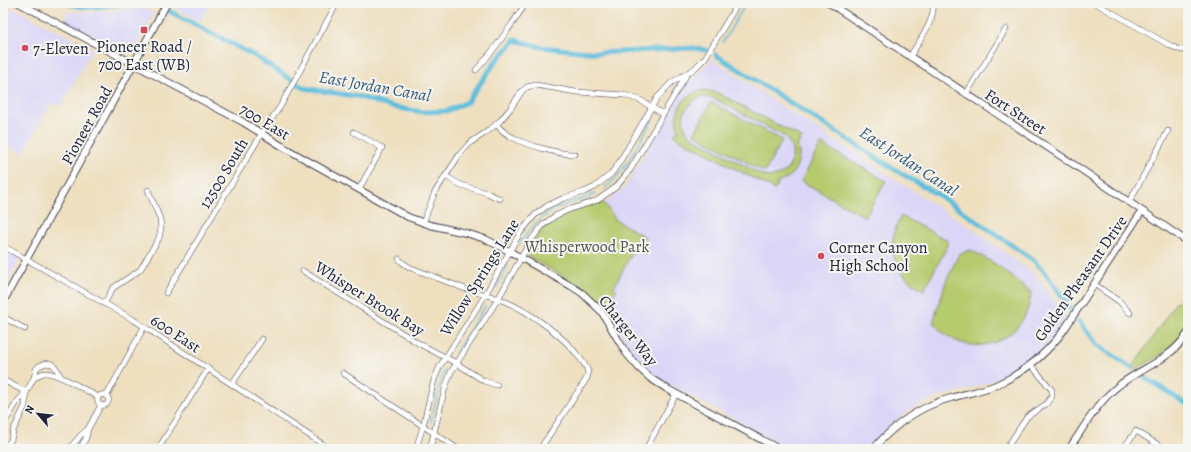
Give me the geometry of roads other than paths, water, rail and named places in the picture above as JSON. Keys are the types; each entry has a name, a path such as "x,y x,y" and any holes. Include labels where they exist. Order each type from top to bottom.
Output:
{"street":[{"name":"700 East","path":"19,3 262,133 285,148 408,217 423,223 476,236 501,247"},
{"name":"Pioneer Road","path":"3,302 168,3"},
{"name":"12500 South","path":"166,293 262,133 280,107 336,3"},
{"path":"476,70 500,41 526,3"},
{"name":"Willow Springs Lane","path":"430,449 445,388 451,372 498,298 534,235 549,220 568,210 598,200 616,187 630,170 683,80 702,62 708,54 738,3"},
{"name":"Fort Street","path":"830,3 1188,242"},
{"path":"910,57 931,19 933,14 933,3"},
{"path":"1095,3 1171,46 1188,51"},
{"path":"966,94 1006,29"},
{"name":"Willow Springs Lane","path":"416,449 434,380 445,357 485,294 523,228 541,211 559,200 589,190 606,179 619,163 652,106 666,88 675,80 691,71"},
{"path":"423,223 432,198 445,176 466,147 496,124 510,109 522,91 527,87 533,85 576,92 624,95 640,100 663,114"},
{"path":"496,124 506,134 520,141 561,153 575,154"},
{"path":"1129,202 1168,131"},
{"path":"354,132 382,148 359,189"},
{"path":"445,176 461,185 487,193 500,199"},
{"path":"104,304 114,288 140,270 159,238 161,228 160,219 148,190"},
{"name":"Golden Pheasant Drive","path":"873,449 894,428 918,411 942,400 993,386 1015,375 1045,353 1060,336 1142,211"},
{"name":"600 East","path":"3,246 144,327 330,449"},
{"name":"Charger Way","path":"501,247 571,286 587,298 601,311 622,348 634,363 650,378 676,394 779,449"},
{"path":"399,259 409,267 462,287 498,298 519,308 565,340 586,366 588,372 587,378 540,449"},
{"name":"Whisper Brook Bay","path":"303,271 418,343 445,357 484,382 497,384"},
{"path":"1094,284 1123,304 1130,313"},
{"path":"3,317 25,329"},
{"path":"101,405 108,403 109,399 107,395 144,327"},
{"path":"1069,449 1094,411 1110,393 1127,380 1161,360 1179,344 1188,333"},
{"path":"232,384 262,339"},
{"path":"3,423 17,402 26,392 34,378 36,369 39,366 46,363 54,366 61,377"},
{"path":"1006,449 1027,417 1046,404 1052,396 1052,390 1031,364"},
{"path":"158,449 208,369"},
{"path":"34,378 46,372 61,377 98,397 101,395 107,395"},
{"path":"343,373 458,449"},
{"path":"3,380 26,392"},
{"path":"3,445 8,444 11,440 12,431 25,406 26,392"},
{"path":"646,449 676,394"},
{"path":"98,397 98,401 101,405"},
{"path":"80,449 86,438 88,429 101,405"},
{"path":"69,449 88,429"},
{"path":"1123,449 1136,431 1144,434 1165,449"}],"waterway":[{"name":"East Jordan Canal","path":"66,3 80,7 138,3 153,3 157,5"},
{"path":"723,42 746,3"},
{"name":"East Jordan Canal","path":"169,11 253,55 304,88 360,97 392,107 423,112 447,111 467,102 496,61 515,40 541,47 598,53 694,48 706,50"},
{"name":"East Jordan Canal","path":"716,55 894,169 940,196 1032,259 1044,271 1071,309"},
{"path":"605,188 626,165 652,120"},
{"path":"520,243 529,230 540,219 552,211 594,194"},
{"path":"496,288 508,265"},
{"path":"456,352 485,306"},
{"name":"East Jordan Canal","path":"1079,321 1097,345 1132,368"},
{"path":"431,422 440,382 445,370"},
{"name":"East Jordan Canal","path":"1146,378 1188,405"},
{"path":"424,449 426,442"}],"place":[{"name":"Pioneer Road / 700 East (WB)","path":"144,30"},
{"name":"7-Eleven","path":"25,48"},
{"name":"Corner Canyon High School","path":"821,256"}],"park label":[{"name":"Whisperwood Park","path":"587,246"}]}
